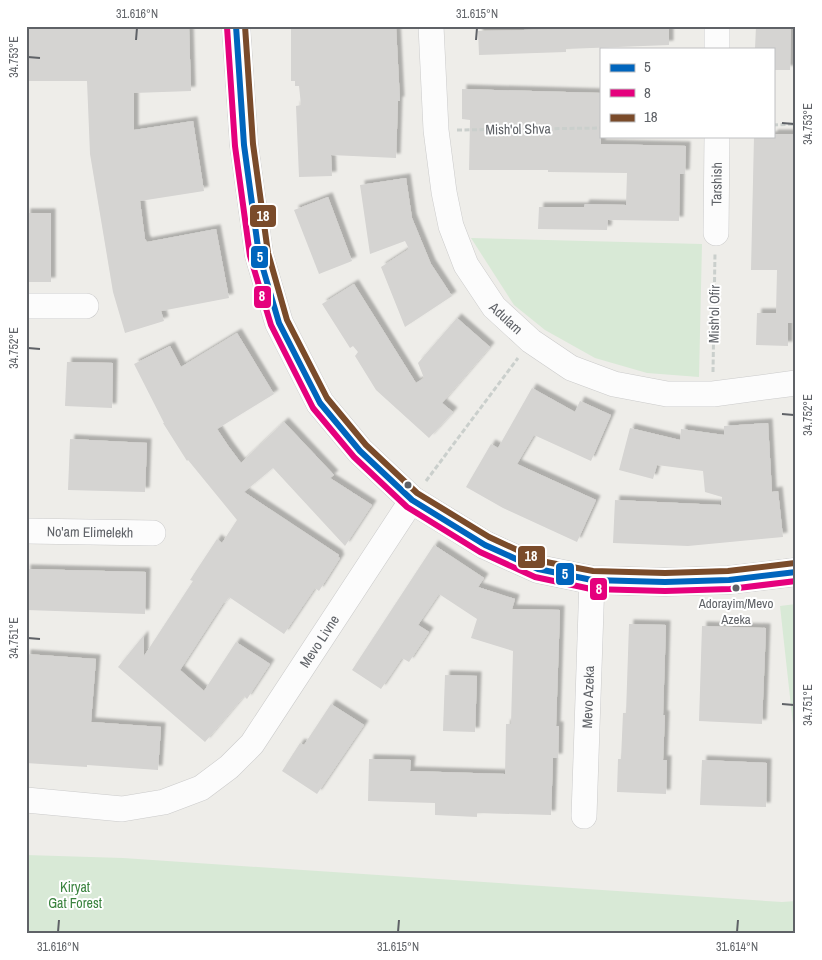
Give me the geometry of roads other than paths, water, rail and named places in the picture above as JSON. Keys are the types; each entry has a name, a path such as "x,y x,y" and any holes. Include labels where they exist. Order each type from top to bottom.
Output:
{"street":[{"path":"236,26 244,145 259,255 279,323 320,402 360,451 412,500 485,545 538,569 592,580 665,582 720,580 796,572"},
{"name":"Adulam","path":"431,26 436,130 444,192 451,226 466,265 494,307 531,341 571,368 614,384 667,394 713,394 795,388"},
{"path":"717,26 717,48"},
{"name":"Tarshish","path":"716,233 717,138"},
{"path":"26,306 86,306"},
{"name":"Mevo Livne","path":"26,800 122,809 164,802 201,788 228,768 252,744 412,500"},
{"name":"No'am Elimelekh","path":"26,530 153,533"},
{"name":"Mevo Azeka","path":"584,816 592,580"}],"place":[{"name":"Adorayim/Mevo Azeka","path":"736,588"}],"park label":[{"name":"Kiryat Gat Forest","path":"75,896"}]}
